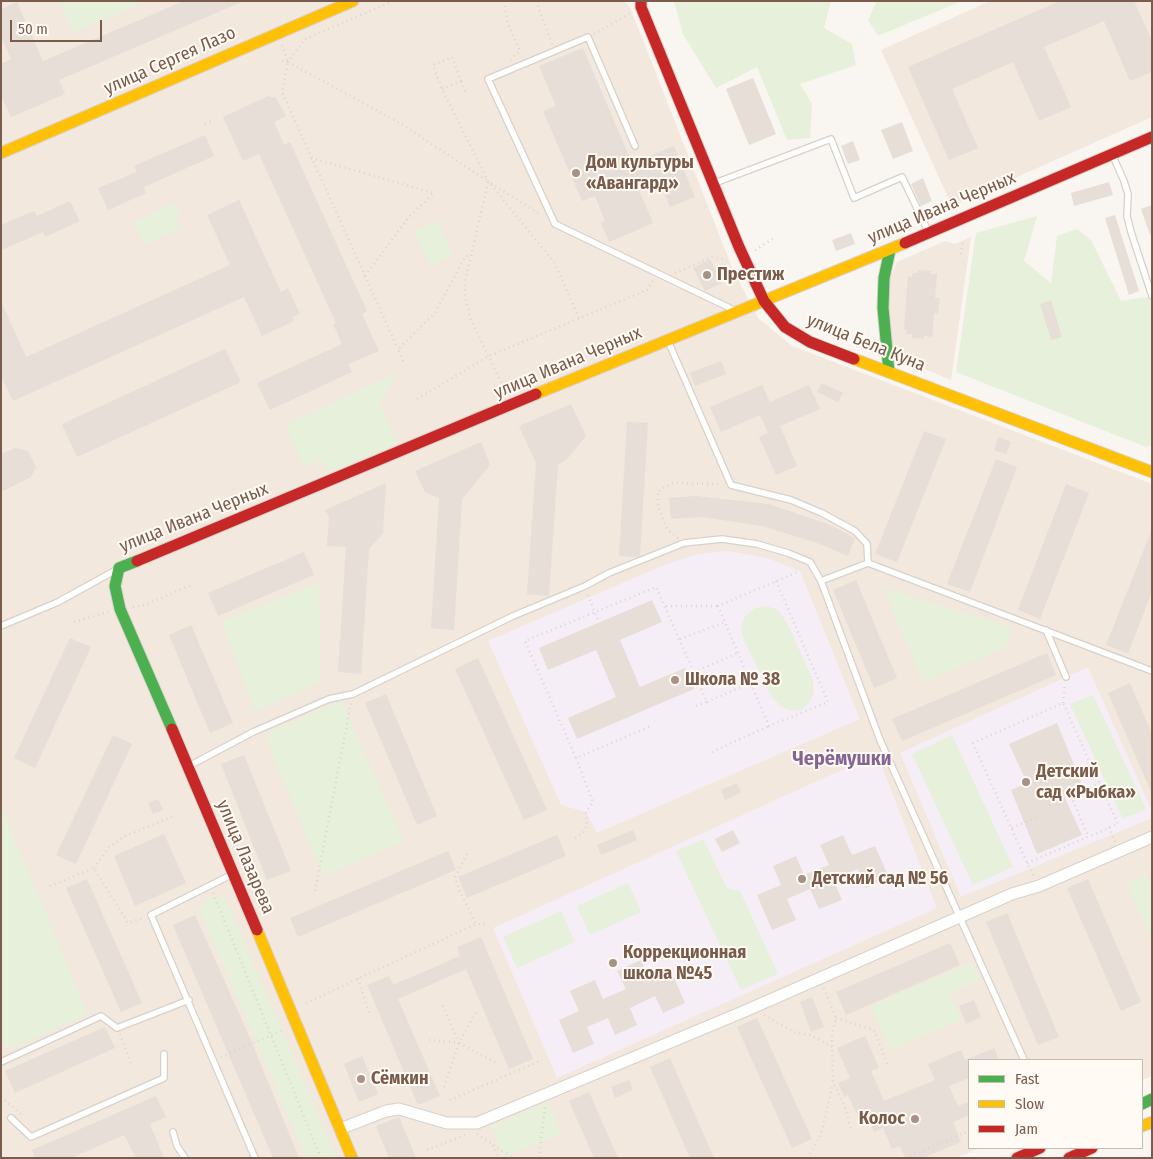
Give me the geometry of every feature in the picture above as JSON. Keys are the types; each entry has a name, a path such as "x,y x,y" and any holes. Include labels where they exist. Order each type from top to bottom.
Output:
{"street":[{"name":"улица Сергея Лазо","path":"1,153 353,1"},
{"name":"улица Бела Куна","path":"640,3 764,301 785,327 797,336 1152,472"},
{"name":"улица Ивана Черных","path":"120,568 736,311 890,250 1152,138"},
{"path":"889,372 884,337 883,308 884,278 890,250"},
{"name":"улица Лазарева","path":"120,568 115,586 120,610 188,766 352,1158"},
{"path":"340,1129 386,1111 399,1109 447,1124 477,1123 745,1010 1012,894 1039,886 1152,838"},
{"path":"1017,1158 1038,1149"},
{"path":"1071,1154 1094,1149"}],"lane":[{"path":"634,146 588,37 555,53 488,79 555,224 600,248 667,276 736,311"},
{"path":"714,184 831,139 854,198 902,177 929,233"},
{"path":"1112,154 1124,181 1131,232 1152,296"},
{"path":"668,340 731,485 791,500 822,513 855,531 867,544 868,563"},
{"path":"188,766 253,732 329,700 353,694 513,616 585,586 609,573 684,544 722,539 757,544 810,562 821,581 880,740 1024,1059"},
{"path":"821,581 868,563 1152,671"},
{"name":"улица Ивана Черных","path":"1,626 58,602 120,568"},
{"path":"1046,630 1066,678"},
{"path":"233,874 151,916 189,1000 255,1158"},
{"path":"1,1062 101,1016 118,1028 189,1000"},
{"path":"11,1118 31,1137 164,1078 164,1054"},
{"path":"174,1132 177,1146 185,1158"}],"path":[{"path":"392,1 305,39 288,62 282,92 403,361"},
{"path":"504,1 508,24 520,51 507,62"},
{"path":"536,1 555,53"},
{"path":"588,37 640,3"},
{"path":"466,93 452,57 433,65 442,88 488,181 554,262 579,318"},
{"path":"282,61 288,62 400,124 555,224"},
{"path":"442,88 461,81"},
{"path":"205,124 213,120"},
{"path":"311,158 434,193 409,217 366,276"},
{"path":"488,181 471,254 464,297 471,320 512,405"},
{"path":"755,250 774,238"},
{"path":"961,254 963,240"},
{"path":"398,349 435,314 465,257 471,254"},
{"path":"667,276 712,256 727,260"},
{"path":"417,399 489,356 647,290 657,272"},
{"path":"684,544 667,530 658,507 658,490 673,483 687,482 713,482 731,485"},
{"path":"666,606 718,606 800,571"},
{"path":"712,752 828,702 776,581"},
{"path":"585,586 599,623"},
{"path":"575,838 583,833 587,825 586,812 593,802 525,641 656,587 707,702"},
{"path":"718,606 769,726"},
{"path":"680,639 724,622"},
{"path":"694,672 738,653"},
{"path":"1027,863 1118,824 1063,703 1066,678"},
{"path":"693,708 750,683"},
{"path":"315,891 353,694"},
{"path":"1039,886 973,743 1063,703"},
{"path":"576,758 649,727"},
{"path":"1049,805 1100,783"},
{"path":"1071,796 1088,836"},
{"path":"1012,828 1040,816"},
{"path":"50,886 94,868 110,847 125,836 172,817"},
{"path":"468,854 455,877 460,892 476,924"},
{"path":"94,868 128,923 151,916"},
{"path":"210,886 321,1158"},
{"path":"306,1003 476,924 485,924"},
{"path":"807,1158 821,1135 833,1082 833,1047 836,1018 819,977"},
{"path":"358,978 369,1013"},
{"path":"441,1002 459,1043"},
{"path":"745,1010 769,1016 796,1033 810,1035 833,1047"},
{"path":"444,1087 459,1043 476,1012"},
{"path":"836,1018 874,1030 888,1066"},
{"path":"214,1061 296,1025"},
{"path":"118,1028 132,1066"},
{"path":"429,1040 459,1043 498,1064"},
{"path":"450,1100 542,1060"},
{"path":"833,1082 845,1107 851,1130"},
{"path":"539,1158 546,1095"},
{"path":"1,1097 22,1114"},
{"path":"906,1158 968,1131"},
{"path":"474,1132 513,1158"},
{"path":"427,1150 466,1135"},
{"path":"493,1144 498,1158"},
{"path":"575,1158 579,1156"}],"shaded area":[{"path":"1,1 623,1 630,7 733,270 758,318 792,346 1152,484 1152,1076 1143,1080 1143,1059 968,1059 968,1149 977,1149 957,1158 1,1158"},
{"path":"990,1 1152,1 1152,117 952,206 881,50"},
{"path":"971,237 951,380 900,359 891,347 888,282 897,262 945,241 955,244"},
{"name":"Школа № 38","path":"728,551 767,558 800,571 860,719 597,833 586,812 561,805 488,641 664,565 697,554"},
{"name":"Детский сад «Рыбка»","path":"1088,667 1152,811 1152,818 961,897 900,753"},
{"path":"877,754 937,908 557,1078 493,928"}],"green space":[{"path":"59,1 146,1 73,33"},
{"path":"674,1 831,1 824,28 852,44 856,65 800,84 812,104 810,138 787,140 757,67 716,88 683,34"},
{"path":"874,1 962,1 878,36 868,20 876,3"},
{"path":"175,202 182,215 175,218 180,228 145,245 133,223"},
{"path":"1037,216 1024,261 1051,283 1057,236 1077,229 1091,240 1121,301 1152,296 1152,445 1146,447 956,372 976,233"},
{"path":"438,221 453,256 430,266 414,231"},
{"path":"400,371 380,402 397,444 330,471 321,460 304,467 285,425"},
{"path":"319,583 320,682 255,711 221,622"},
{"path":"889,589 1012,628 1006,647 923,682 886,596"},
{"path":"767,606 778,610 787,623 813,680 813,695 809,703 802,709 791,711 782,707 772,697 745,642 741,630 744,618 755,608"},
{"path":"1093,695 1146,809 1123,819 1070,704"},
{"path":"341,700 404,841 323,876 264,735"},
{"path":"952,735 1013,867 973,885 912,754"},
{"path":"1,805 88,1015 7,1049 1,1037"},
{"path":"703,839 727,888 740,891 778,974 741,990 676,851"},
{"path":"1146,875 1152,889 1152,942 1126,883"},
{"path":"628,883 641,912 590,935 577,906"},
{"path":"225,897 337,1158 306,1158 199,909 208,898"},
{"path":"561,911 575,942 517,968 503,937"},
{"path":"972,962 980,980 950,993 961,1020 890,1050 871,1006"},
{"path":"549,1102 562,1134 504,1157 491,1126"}],"building":[{"path":"184,1 244,1 59,80 65,94 11,117 1,95 1,64 11,59 1,36 1,9 17,2 43,61"},
{"path":"1060,1 1134,1 1152,41 1152,72 1130,81 1104,21 1044,47 1071,107 1039,121 1013,62 952,89 978,148 949,160 908,67"},
{"path":"583,48 632,163 674,146 695,197 670,207 659,181 639,190 653,223 609,242 601,223 605,221 595,196 582,201 543,111 556,106 539,66"},
{"path":"753,78 776,134 749,145 726,89"},
{"path":"268,96 276,98 286,116 274,122 284,145 290,142 367,311 362,314 379,351 348,364 352,372 270,410 257,383 342,344 333,324 336,323 259,154 243,161 223,117"},
{"path":"902,122 913,151 893,159 881,130"},
{"path":"205,135 214,156 144,187 146,193 108,210 98,188 137,172 134,166"},
{"path":"853,141 860,160 848,164 841,146"},
{"path":"923,178 932,201 921,206 911,184"},
{"path":"1109,182 1113,195 1074,206 1071,193"},
{"path":"239,200 281,292 288,288 300,314 292,317 294,321 262,336 244,297 13,401 1,376 1,301 26,357 230,265 207,215"},
{"path":"70,201 80,221 45,237 43,232 1,250 1,225 34,211 37,216"},
{"path":"1152,205 1152,234 1150,235 1141,209"},
{"path":"1115,215 1139,291 1129,295 1105,218"},
{"path":"851,233 855,244 836,251 832,240"},
{"name":"Престиж","path":"710,259 722,283 705,291 693,268"},
{"path":"918,270 931,271 930,274 937,274 935,298 940,298 938,314 934,313 932,337 924,336 924,339 912,338 912,334 906,334 907,330 904,329 908,276 912,277 912,273 918,273"},
{"path":"1051,300 1062,337 1051,340 1040,304"},
{"path":"225,349 241,382 77,457 62,424"},
{"path":"721,361 726,374 695,386 690,373"},
{"path":"822,383 843,393 838,402 817,392"},
{"path":"762,385 770,402 809,385 820,409 780,426 797,466 776,475 759,437 768,433 760,415 721,432 710,407"},
{"path":"571,404 586,436 567,459 558,465 549,596 527,594 536,463 519,426"},
{"path":"627,422 648,423 640,556 636,557 619,556"},
{"path":"924,431 946,439 897,562 875,554"},
{"path":"999,437 1011,442 1006,454 994,450"},
{"path":"481,442 490,465 462,499 454,630 431,628 439,498 425,492 415,471"},
{"path":"15,448 28,451 36,467 31,477 1,492 1,454"},
{"path":"996,459 1017,467 970,592 947,584"},
{"path":"386,483 383,533 369,549 361,674 338,672 346,547 327,546 329,516 325,510"},
{"path":"1066,484 1089,493 1040,619 1018,610"},
{"path":"696,496 769,504 830,525 855,538 848,556 820,544 762,526 702,517 671,519 669,498"},
{"path":"1152,529 1152,592 1128,653 1106,645"},
{"path":"304,552 314,575 218,616 208,593"},
{"path":"856,580 897,678 874,688 833,590"},
{"path":"652,600 662,622 620,640 640,687 685,668 694,689 577,739 568,718 616,697 596,650 548,670 539,648"},
{"path":"191,625 233,723 210,733 169,635"},
{"path":"70,638 91,647 35,768 14,758"},
{"path":"1047,653 1056,675 902,741 892,719"},
{"path":"478,658 547,810 524,820 455,669"},
{"path":"1130,683 1152,734 1152,794 1108,693"},
{"path":"386,694 437,816 417,825 365,703"},
{"path":"1057,723 1083,787 1064,796 1082,835 1037,854 1011,790 1027,783 1009,744"},
{"path":"113,735 132,744 76,864 56,855"},
{"path":"244,755 291,871 267,880 221,764"},
{"path":"737,783 741,792 725,800 721,790"},
{"path":"158,799 163,810 153,814 148,803"},
{"path":"633,830 637,840 601,855 597,845"},
{"path":"733,830 740,843 722,852 715,839"},
{"path":"164,834 186,883 135,906 114,856"},
{"path":"557,835 566,856 467,898 458,877"},
{"path":"843,835 852,855 875,846 889,878 866,888 858,869 833,879 842,900 819,909 810,889 787,899 796,920 772,930 757,895 781,885 773,866 796,856 804,875 829,865 820,845"},
{"path":"448,851 456,870 298,937 290,918"},
{"path":"87,879 142,1003 121,1012 66,888"},
{"path":"1088,879 1141,1002 1121,1011 1067,888"},
{"path":"1007,913 1059,1037 1038,1045 986,922"},
{"path":"195,915 250,1038 299,1158 273,1158 173,925"},
{"path":"481,937 533,1059 509,1069 466,969 398,999 440,1096 418,1105 367,985 389,976 393,985 460,956 457,947"},
{"path":"950,943 960,965 846,1015 836,992"},
{"path":"641,960 650,980 671,971 685,1003 663,1013 655,996 630,1008 637,1025 615,1035 608,1018 587,1027 594,1044 573,1053 559,1020 579,1011 570,991 595,980 603,999 626,989 617,971"},
{"path":"812,997 824,1027 811,1032 800,1002"},
{"path":"974,1000 981,1017 966,1024 959,1006"},
{"path":"757,1018 812,1139 792,1148 737,1027"},
{"path":"105,1027 115,1048 15,1093 5,1071"},
{"path":"865,1036 879,1068 871,1071 884,1101 935,1080 928,1064 961,1050 965,1060 994,1048 999,1059 968,1059 968,1078 949,1086 958,1106 968,1102 968,1115 953,1122 961,1142 923,1158 905,1158 900,1146 892,1149 883,1128 874,1132 866,1113 858,1117 848,1095 844,1097 838,1083 850,1078 837,1048"},
{"name":"Сёмкин","path":"362,1056 378,1094 359,1102 344,1064"},
{"path":"670,1058 714,1158 690,1158 650,1067"},
{"path":"629,1080 633,1090 615,1098 611,1087"},
{"path":"589,1092 618,1158 594,1158 569,1101"},
{"path":"156,1096 166,1117 150,1124 164,1158 136,1158 124,1135 71,1158 35,1158 32,1150"},
{"path":"399,1117 416,1158 389,1158 376,1126"}],"traffic: fast":[{"path":"889,372 883,308 884,278 890,250"},
{"path":"137,561 119,568 115,586 120,609 172,729"},
{"path":"1143,1104 1152,1099"}],"traffic: slow":[{"path":"1,153 353,1"},
{"path":"536,394 905,243"},
{"path":"854,359 1152,472"},
{"path":"257,930 352,1158"},
{"path":"1143,1126 1152,1122"}],"traffic: jam":[{"path":"641,1 641,7 739,247 764,301 785,327 810,342 854,359"},
{"path":"905,243 1152,137"},
{"path":"137,561 536,394"},
{"path":"172,729 257,930"},
{"path":"1017,1158 1038,1149"},
{"path":"1069,1158 1090,1149"}],"place":[{"name":"Дом культуры «Авангард»","path":"576,173"},
{"name":"Престиж","path":"707,275"},
{"name":"Школа № 38","path":"675,680"},
{"name":"Детский сад «Рыбка»","path":"1026,782"},
{"name":"Детский сад № 56","path":"802,879"},
{"name":"Коррекционная школа №45","path":"613,963"},
{"name":"Сёмкин","path":"361,1079"},
{"name":"Колос","path":"915,1119"}],"district":[{"name":"Черёмушки","path":"842,759"}]}
